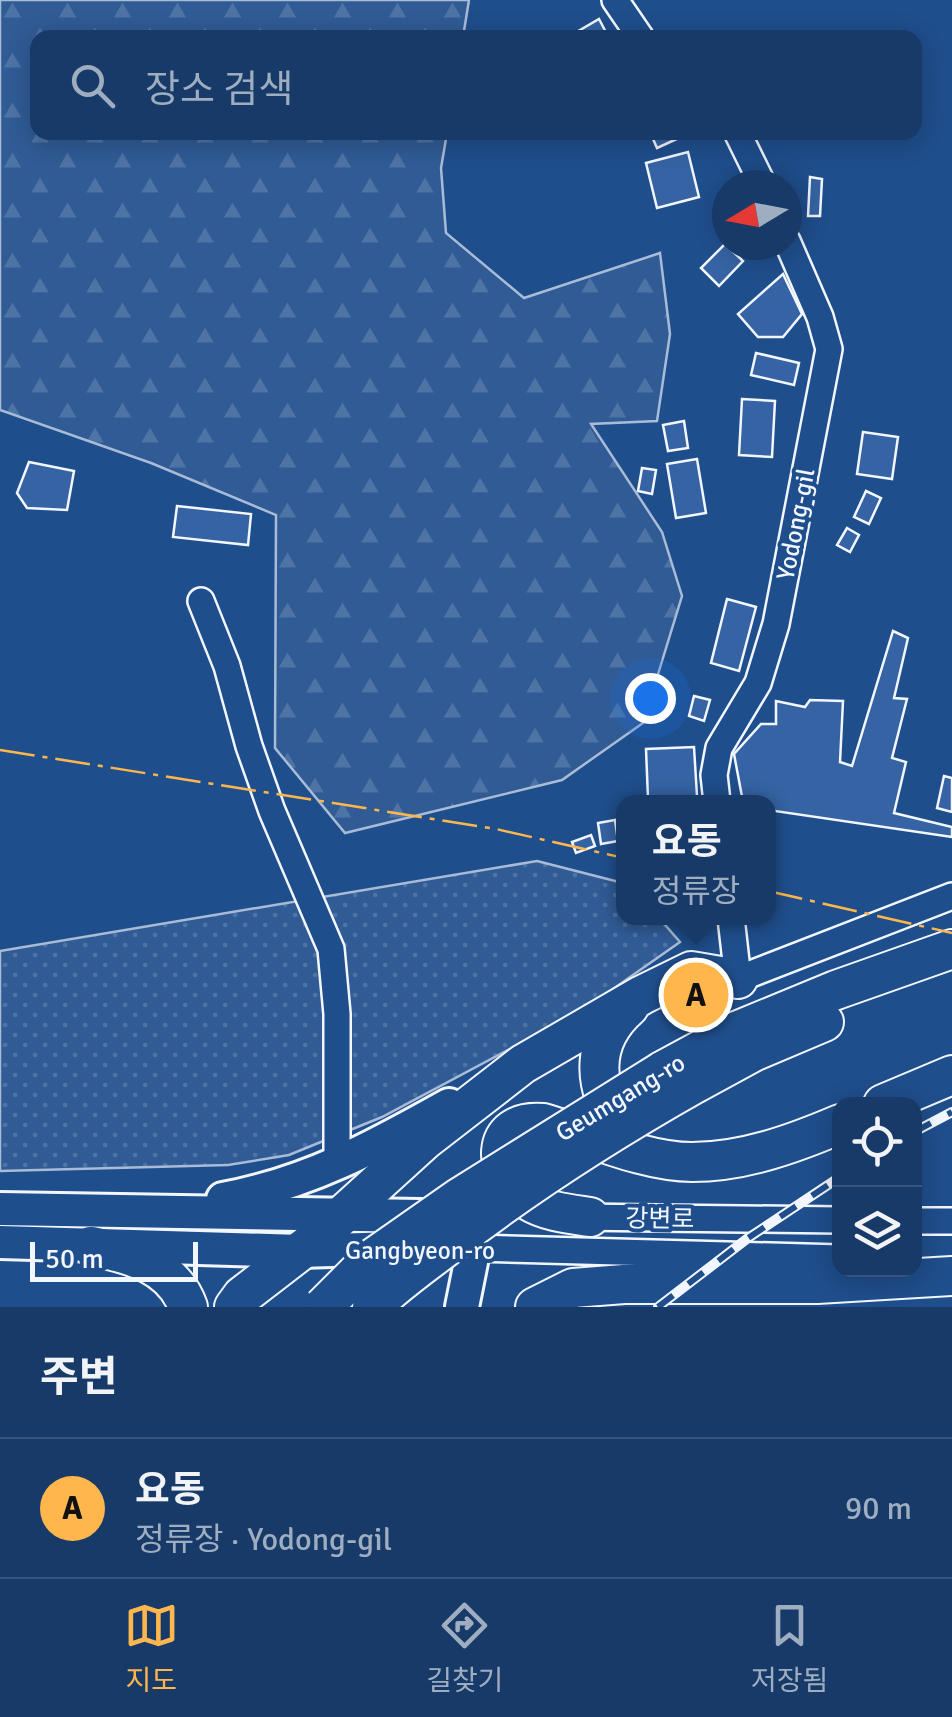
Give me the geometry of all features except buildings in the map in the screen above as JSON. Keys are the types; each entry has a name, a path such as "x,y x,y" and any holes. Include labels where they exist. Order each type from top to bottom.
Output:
{"highway":[{"name":"Geumgang-ro","path":"372,1307 435,1255 626,1123 734,1032 952,949"},
{"path":"234,1307 242,1296 300,1252 425,1140 523,1064 691,971 738,979"},
{"name":"Geumgang-ro","path":"324,1307 370,1260 460,1197 679,1077 754,1052 952,973"},
{"path":"477,1233 508,1120 518,1100 565,1056 653,1002 738,979"},
{"path":"642,995 620,1014 602,1043 598,1076 601,1094 629,1138 655,1156"},
{"path":"900,1097 952,1075"},
{"path":"590,1217 548,1210 528,1201 509,1183 500,1153 514,1128 530,1122 690,1162 747,1156 832,1127"},
{"path":"92,1246 133,1255 162,1272 182,1292 188,1307"},
{"path":"535,1307 573,1288 624,1284 817,1284 952,1276"}],"main road":[{"path":"134,1212 272,1190 337,1164 523,1064"},
{"path":"425,1140 406,1172 406,1216 408,1225 434,1246"},
{"path":"0,1208 406,1216 477,1233 462,1307"},
{"name":"Gangbyeon-ro","path":"0,1242 300,1252 434,1246 477,1233"}],"street":[{"path":"615,0 636,30"},
{"path":"741,140 756,170"},
{"name":"Yodong-gil","path":"716,795 714,775 719,748 758,683 776,624 829,349 796,260"},
{"path":"201,601 227,666 272,811 330,949 338,1046 337,1164"},
{"path":"732,925 738,979 952,896"},
{"name":"강변로","path":"477,1233 590,1217 832,1220"},
{"path":"922,1221 952,1222"},
{"name":"Gangbyeon-ro","path":"477,1233 832,1257"},
{"path":"922,1260 952,1261"}],"green space":[{"path":"0,0 469,0 464,30 30,30 30,140 446,140 441,168 446,233 524,298 660,253 670,334 657,421 591,424 662,532 682,596 643,723 562,780 345,833 275,748 276,515 151,463 0,410"},
{"path":"537,861 616,881 616,925 665,925 680,942 583,1010 382,1117 289,1155 228,1165 0,1171 0,951"}],"railway":[{"path":"922,1128 952,1112"},
{"path":"658,1307 748,1238 832,1182"}],"power":[{"path":"0,750 496,829 616,856"},
{"path":"776,893 952,933"}],"place":[{"name":"요동","path":"696,995"}]}
